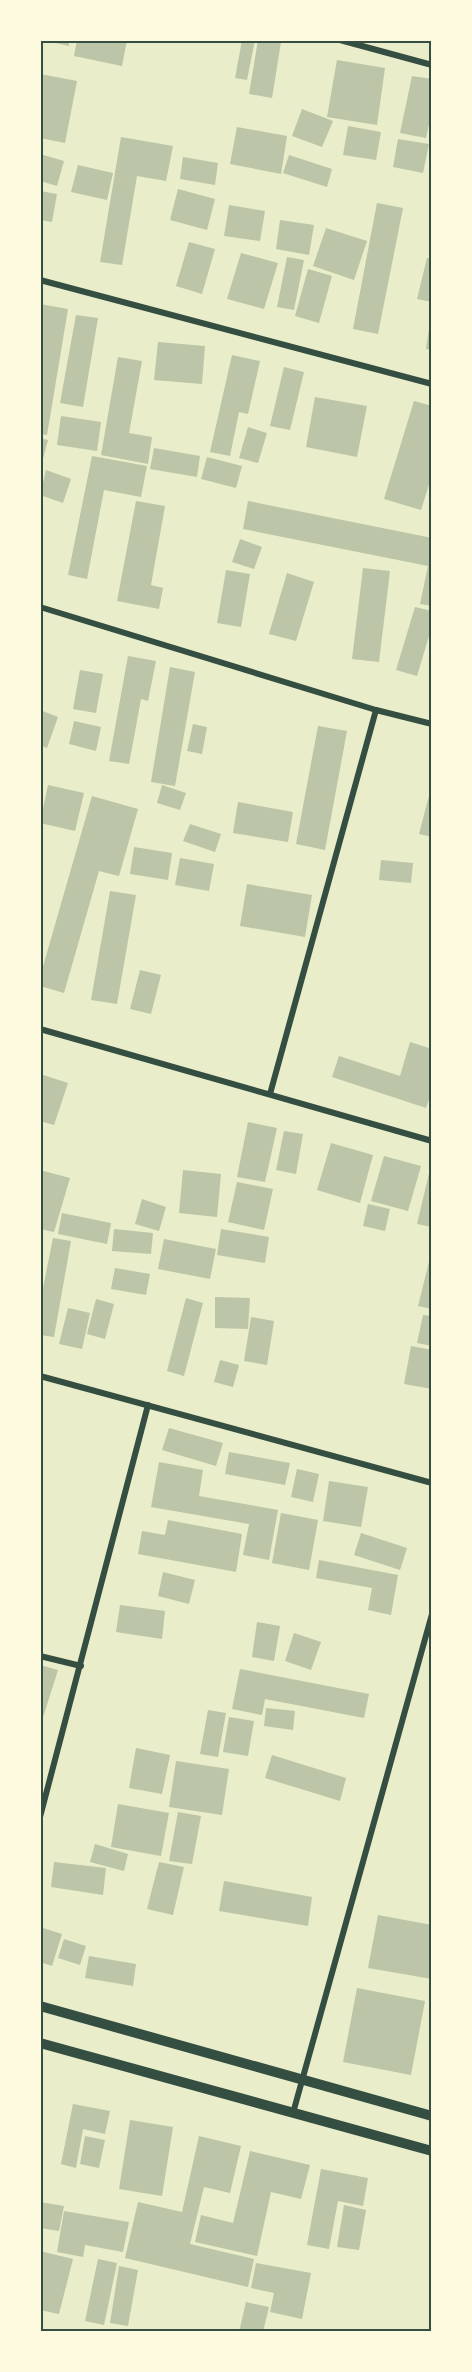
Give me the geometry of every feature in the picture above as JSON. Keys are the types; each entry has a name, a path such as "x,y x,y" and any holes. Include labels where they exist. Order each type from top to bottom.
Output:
{"street":[{"path":"340,40 432,65"},
{"path":"40,280 432,384"},
{"path":"40,607 376,710 432,724"},
{"path":"270,1095 376,710"},
{"path":"40,1029 432,1141"},
{"path":"40,1376 432,1483"},
{"path":"40,1817 148,1405"},
{"path":"293,2113 432,1614"},
{"path":"40,1656 81,1666"},
{"path":"40,2006 432,2116"},
{"path":"40,2043 432,2151"}],"building":[{"path":"42,40 69,40 69,46"},
{"path":"77,40 127,40 122,66 74,56"},
{"path":"242,40 255,40 247,80 235,78"},
{"path":"258,40 281,42 272,98 249,94"},
{"path":"337,60 385,68 377,125 327,117"},
{"path":"40,74 77,81 65,143 40,138"},
{"path":"412,76 432,79 432,110 426,138 400,133"},
{"path":"302,109 333,121 322,147 292,136"},
{"path":"348,126 381,132 376,160 343,155"},
{"path":"237,127 287,136 281,174 230,164"},
{"path":"121,137 173,146 166,181 137,176 122,265 100,262"},
{"path":"398,139 429,144 423,173 393,167"},
{"path":"40,154 64,161 57,186 40,181"},
{"path":"289,155 332,169 327,187 283,173"},
{"path":"183,157 218,163 215,185 180,179"},
{"path":"78,165 113,173 107,200 71,192"},
{"path":"178,189 215,199 207,230 170,220"},
{"path":"40,191 57,194 52,222 40,220"},
{"path":"377,203 403,208 378,334 353,329"},
{"path":"229,205 265,211 260,241 224,236"},
{"path":"280,220 314,225 309,255 276,249"},
{"path":"326,228 367,241 354,280 313,266"},
{"path":"189,242 215,249 202,294 176,286"},
{"path":"241,253 278,263 264,309 227,299"},
{"path":"287,257 304,260 294,310 277,307"},
{"path":"427,258 432,259 432,302 417,299"},
{"path":"308,269 332,276 319,323 295,316"},
{"path":"40,304 68,309 47,435 40,434"},
{"path":"76,315 98,318 83,407 60,403"},
{"path":"430,322 432,322 432,350 426,349"},
{"path":"158,342 205,346 202,384 154,380"},
{"path":"232,355 260,361 248,414 239,412 230,456 210,452"},
{"path":"118,357 142,361 129,433 152,437 148,464 101,455"},
{"path":"284,367 304,372 290,430 270,426"},
{"path":"315,397 367,406 357,457 306,447"},
{"path":"414,401 432,406 432,475 421,510 384,499"},
{"path":"61,416 101,422 97,451 57,445"},
{"path":"248,427 267,433 258,463 239,458"},
{"path":"40,438 48,440 41,466 40,466"},
{"path":"154,448 200,456 197,477 150,469"},
{"path":"92,456 147,466 141,497 104,490 87,579 68,575"},
{"path":"207,457 242,466 236,488 201,479"},
{"path":"46,470 71,479 63,503 40,495"},
{"path":"136,501 165,506 151,585 163,588 159,609 117,601"},
{"path":"248,501 432,538 432,606 420,604 428,566 243,529"},
{"path":"240,539 262,547 254,569 232,562"},
{"path":"363,568 390,571 379,662 352,659"},
{"path":"226,570 250,574 241,627 217,623"},
{"path":"287,573 314,582 296,641 269,634"},
{"path":"415,607 432,611 432,626 417,676 396,670"},
{"path":"128,656 156,661 148,701 141,699 129,764 109,761"},
{"path":"170,667 195,672 175,786 151,782"},
{"path":"80,670 103,674 96,713 73,709"},
{"path":"40,710 58,717 47,748 40,745"},
{"path":"74,721 101,727 96,751 69,744"},
{"path":"193,724 207,727 202,754 187,751"},
{"path":"318,726 347,731 325,850 296,844"},
{"path":"48,785 84,793 75,831 40,823"},
{"path":"162,785 186,793 180,810 157,803"},
{"path":"432,788 432,837 419,834"},
{"path":"92,796 138,809 119,876 99,871 64,993 40,986 40,977"},
{"path":"238,802 293,812 288,842 233,833"},
{"path":"190,824 221,834 215,852 183,841"},
{"path":"134,847 172,853 168,880 130,874"},
{"path":"180,858 214,864 209,891 175,885"},
{"path":"381,860 413,863 411,883 379,880"},
{"path":"247,884 312,895 305,937 240,926"},
{"path":"110,891 136,895 117,1004 91,1000"},
{"path":"140,970 161,975 151,1014 130,1009"},
{"path":"410,1042 432,1049 432,1091 426,1108 332,1077 339,1056 400,1076"},
{"path":"40,1074 68,1083 54,1125 40,1121"},
{"path":"248,1122 277,1128 265,1182 237,1177"},
{"path":"284,1131 303,1134 296,1174 276,1170"},
{"path":"331,1143 373,1155 360,1203 317,1190"},
{"path":"384,1156 421,1166 408,1211 371,1201"},
{"path":"432,1166 432,1227 417,1224"},
{"path":"40,1170 70,1178 54,1232 40,1229"},
{"path":"183,1170 221,1174 217,1217 179,1213"},
{"path":"237,1182 273,1189 264,1230 228,1222"},
{"path":"142,1199 166,1207 159,1231 135,1224"},
{"path":"368,1204 390,1209 385,1231 363,1226"},
{"path":"62,1213 111,1223 107,1244 58,1234"},
{"path":"114,1229 153,1233 151,1254 112,1251"},
{"path":"221,1229 269,1237 265,1263 217,1255"},
{"path":"53,1238 71,1241 54,1337 40,1335 40,1303"},
{"path":"164,1239 216,1249 210,1279 158,1269"},
{"path":"432,1254 432,1309 418,1306"},
{"path":"115,1268 150,1274 146,1295 111,1289"},
{"path":"215,1297 250,1298 248,1329 215,1328"},
{"path":"186,1298 203,1303 184,1376 167,1371"},
{"path":"96,1299 114,1304 105,1339 87,1334"},
{"path":"68,1308 90,1313 82,1349 59,1344"},
{"path":"423,1315 432,1316 432,1346 417,1343"},
{"path":"251,1317 274,1321 267,1365 244,1361"},
{"path":"411,1346 432,1350 432,1389 404,1384"},
{"path":"220,1360 239,1365 233,1387 214,1382"},
{"path":"169,1428 223,1443 216,1466 162,1450"},
{"path":"229,1452 290,1463 285,1485 225,1474"},
{"path":"159,1462 203,1470 199,1496 278,1510 269,1560 243,1555 249,1524 151,1507"},
{"path":"297,1469 319,1474 313,1502 291,1497"},
{"path":"329,1481 368,1487 361,1527 323,1521"},
{"path":"281,1513 318,1520 309,1570 272,1563"},
{"path":"168,1520 242,1534 236,1572 138,1554 142,1531 165,1535"},
{"path":"361,1533 407,1548 400,1570 354,1555"},
{"path":"319,1560 398,1575 391,1615 368,1610 372,1588 316,1578"},
{"path":"163,1572 195,1580 189,1604 158,1596"},
{"path":"120,1605 165,1611 162,1639 116,1632"},
{"path":"257,1622 280,1626 274,1661 252,1657"},
{"path":"294,1633 321,1642 311,1670 285,1661"},
{"path":"40,1665 58,1670 41,1724 40,1724"},
{"path":"240,1669 369,1694 364,1718 265,1699 262,1715 232,1709"},
{"path":"266,1708 295,1711 293,1730 264,1726"},
{"path":"208,1710 226,1713 218,1757 200,1754"},
{"path":"229,1717 254,1721 248,1756 223,1752"},
{"path":"136,1748 170,1755 162,1794 129,1788"},
{"path":"272,1755 346,1778 340,1801 265,1778"},
{"path":"176,1761 229,1769 222,1815 169,1807"},
{"path":"118,1804 169,1813 161,1856 111,1847"},
{"path":"178,1812 201,1816 192,1864 169,1861"},
{"path":"95,1844 128,1854 124,1871 90,1862"},
{"path":"54,1862 106,1868 103,1895 51,1887"},
{"path":"159,1862 184,1867 173,1915 147,1909"},
{"path":"224,1881 312,1897 308,1926 219,1911"},
{"path":"378,1915 432,1925 432,1979 368,1968"},
{"path":"40,1927 62,1934 52,1966 40,1962"},
{"path":"64,1939 86,1946 80,1965 58,1958"},
{"path":"89,1956 136,1964 133,1986 85,1978"},
{"path":"357,1988 425,2001 411,2075 343,2062"},
{"path":"73,2104 110,2111 105,2134 83,2129 76,2168 61,2164"},
{"path":"130,2120 173,2127 162,2196 119,2189"},
{"path":"85,2136 105,2140 99,2168 80,2164"},
{"path":"199,2136 241,2146 230,2193 204,2187 190,2244 254,2259 248,2287 125,2258 138,2202 182,2212"},
{"path":"250,2151 310,2165 301,2199 271,2192 257,2256 195,2242 201,2215 233,2223"},
{"path":"321,2169 368,2178 363,2206 338,2201 329,2249 307,2245"},
{"path":"40,2202 64,2206 59,2231 40,2228"},
{"path":"344,2205 366,2210 359,2250 337,2247"},
{"path":"64,2211 129,2222 123,2252 85,2245 83,2257 57,2252"},
{"path":"40,2251 73,2259 59,2314 40,2310"},
{"path":"98,2259 117,2263 104,2325 85,2321"},
{"path":"256,2263 311,2273 302,2319 270,2312 274,2293 251,2288"},
{"path":"119,2266 138,2270 128,2326 110,2323"},
{"path":"246,2302 269,2307 263,2332 239,2332"}]}
